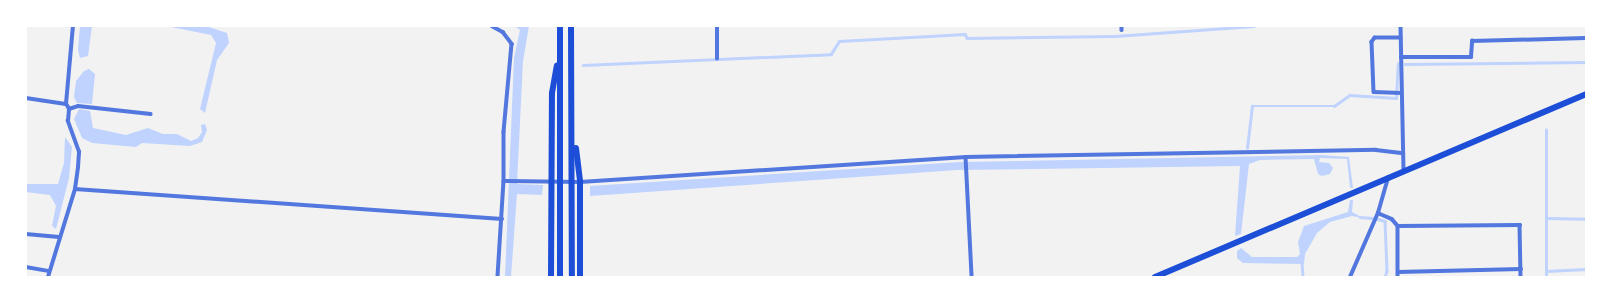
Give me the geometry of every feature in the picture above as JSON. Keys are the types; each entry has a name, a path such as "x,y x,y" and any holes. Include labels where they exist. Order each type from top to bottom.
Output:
{"highway":[{"path":"560,26 560,277"},
{"path":"571,26 573,126 572,277"},
{"path":"551,277 552,93 560,50"},
{"path":"1155,277 1586,94"},
{"path":"573,126 580,182 580,277"}],"street":[{"path":"48,277 48,271 75,189 79,152 68,121 69,110 66,104 73,26"},
{"path":"492,26 504,32 512,44 504,132 504,181 498,277"},
{"path":"717,26 717,59"},
{"path":"1401,26 1401,153 1404,170"},
{"path":"1401,38 1375,38 1372,42 1374,92 1401,93"},
{"path":"1401,57 1471,57 1472,41 1586,38"},
{"path":"26,98 66,104"},
{"path":"69,110 78,106 151,114"},
{"path":"504,181 580,182 966,157 1376,150 1401,153"},
{"path":"966,157 972,277"},
{"path":"1350,277 1378,213 1388,178"},
{"path":"75,189 502,219"},
{"path":"1378,213 1392,218 1398,226 1398,277"},
{"path":"1398,226 1520,225 1521,277"},
{"path":"26,234 59,237"},
{"path":"26,267 48,271"},
{"path":"1398,272 1521,269"}],"water":[{"path":"80,26 92,26 88,56 80,58 78,50"},
{"path":"166,26 206,26 227,33 229,43 217,60 205,113 200,109 216,43 211,35"},
{"path":"515,26 529,26 523,61 517,184 543,185 542,195 517,194 511,277 505,277 514,58 520,30"},
{"path":"89,69 95,74 92,104 77,103 74,97 76,81 84,71"},
{"path":"79,109 90,111 93,128 126,135 148,128 163,134 177,134 191,141 198,138 202,132 201,125 205,124 207,130 202,142 190,146 142,143 136,147 92,143 82,138 74,119"},
{"path":"65,137 72,147 69,178 56,229 52,226 56,206 50,195 26,192 26,184 58,184 64,163"},
{"path":"1322,155 1349,157 1353,188 1350,188 1347,159 1320,158 1319,162 1329,163 1333,168 1330,174 1322,176 1318,174 1314,159 1260,160 1249,164 1241,234 1235,236 1240,166 957,170 590,196 590,186 960,162"},
{"path":"1350,200 1353,200 1352,212 1363,218 1352,216 1330,222 1317,233 1305,254 1304,264 1243,263 1237,258 1237,251 1241,248 1252,257 1297,257 1300,254 1298,242 1304,226 1348,212"}],"waterway":[{"path":"583,65 831,54 839,41 965,34 967,38 1115,36 1254,26"},
{"path":"1405,64 1586,62"},
{"path":"1247,148 1252,106 1334,106 1350,95 1396,98 1398,64"},
{"path":"1546,130 1546,277"},
{"path":"1360,217 1372,218"},
{"path":"1547,218 1586,219"},
{"path":"1378,219 1385,221 1387,271 1385,277"},
{"path":"1302,262 1303,277"},
{"path":"1546,271 1586,269"}]}
